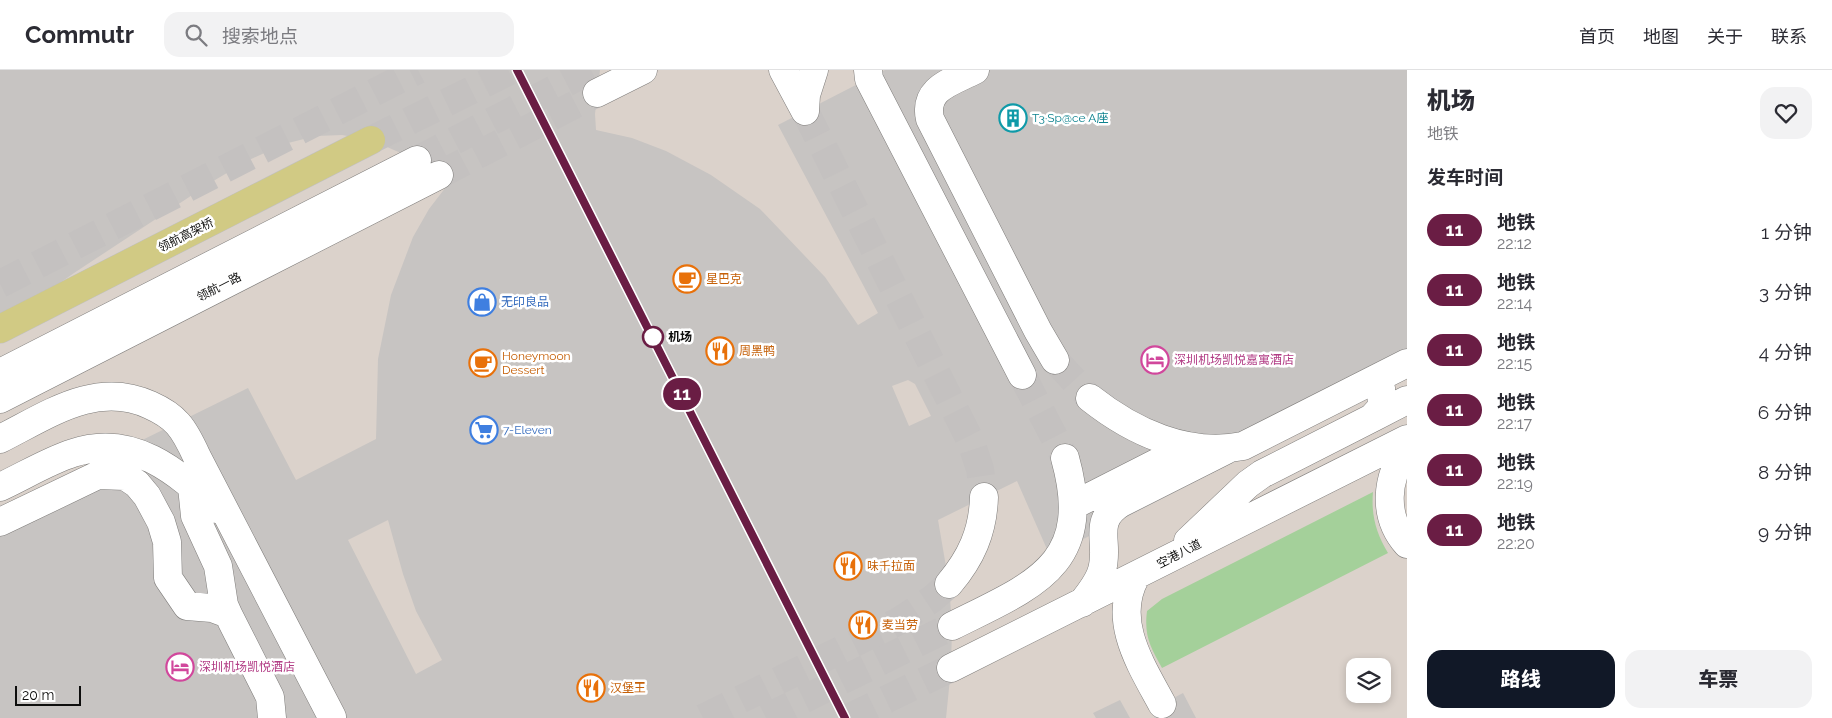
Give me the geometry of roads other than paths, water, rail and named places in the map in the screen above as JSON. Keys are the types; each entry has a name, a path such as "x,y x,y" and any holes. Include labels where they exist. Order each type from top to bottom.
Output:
{"main road":[{"name":"领航高架桥","path":"0,329 371,140"}],"street":[{"path":"596,93 643,70"},
{"path":"784,70 804,111 806,95 814,70"},
{"path":"975,70 936,90 929,104 930,119 1038,331 1056,360"},
{"path":"869,74 1022,375"},
{"path":"0,373 417,160"},
{"name":"领航一路","path":"0,399 439,175"},
{"path":"1082,603 1091,591 1103,568 1103,526 1108,513 1121,503 1226,450 1243,446 1407,364"},
{"path":"1372,418 1382,407 1380,388"},
{"path":"0,439 80,400 96,396 113,395 141,400 158,408 183,432 332,717"},
{"path":"1090,398 1106,411 1139,430 1188,447 1226,450"},
{"path":"1170,559 1248,484 1262,474 1407,400"},
{"path":"183,432 195,516 218,566 224,605 270,697 272,718"},
{"name":"空港八道","path":"951,668 1407,440"},
{"path":"1074,505 1188,447"},
{"path":"0,487 72,453 89,449 126,449 149,457 191,485 230,520"},
{"path":"1407,449 1393,474 1390,502 1397,528 1407,544"},
{"path":"952,626 1036,582 1055,562 1063,549 1072,526 1074,505 1072,483 1065,458"},
{"path":"0,522 98,475 125,476 137,484 147,496 161,522 167,542 168,578 182,600 187,606 212,608 228,614"},
{"path":"949,584 961,570 976,544 982,520 984,497"},
{"path":"1136,576 1128,598 1128,632 1137,656 1162,704"}],"tunnel":[{"path":"0,284 418,70"},
{"path":"371,140 512,70"},
{"path":"417,160 591,70"},
{"path":"439,175 597,93"},
{"path":"805,111 971,442 980,469 984,497"},
{"path":"1055,360 1090,398"},
{"path":"1022,375 1065,458"},
{"path":"703,718 899,621 932,599 949,584"},
{"path":"766,718 952,626"},
{"path":"848,718 951,668"}],"metro line":[{"name":"11","path":"517,70 845,718"}],"place":[{"name":"T3·Sp@ce A座","path":"1013,118"},
{"name":"星巴克","path":"687,279"},
{"name":"无印良品","path":"482,302"},
{"name":"机场","path":"653,337"},
{"name":"周黑鸭","path":"720,351"},
{"name":"深圳机场凯悦嘉寓酒店","path":"1155,360"},
{"name":"Honeymoon Dessert","path":"483,363"},
{"name":"7-Eleven","path":"484,430"},
{"name":"味千拉面","path":"848,566"},
{"name":"麦当劳","path":"863,625"},
{"name":"深圳机场凯悦酒店","path":"180,667"},
{"name":"汉堡王","path":"591,688"}]}
